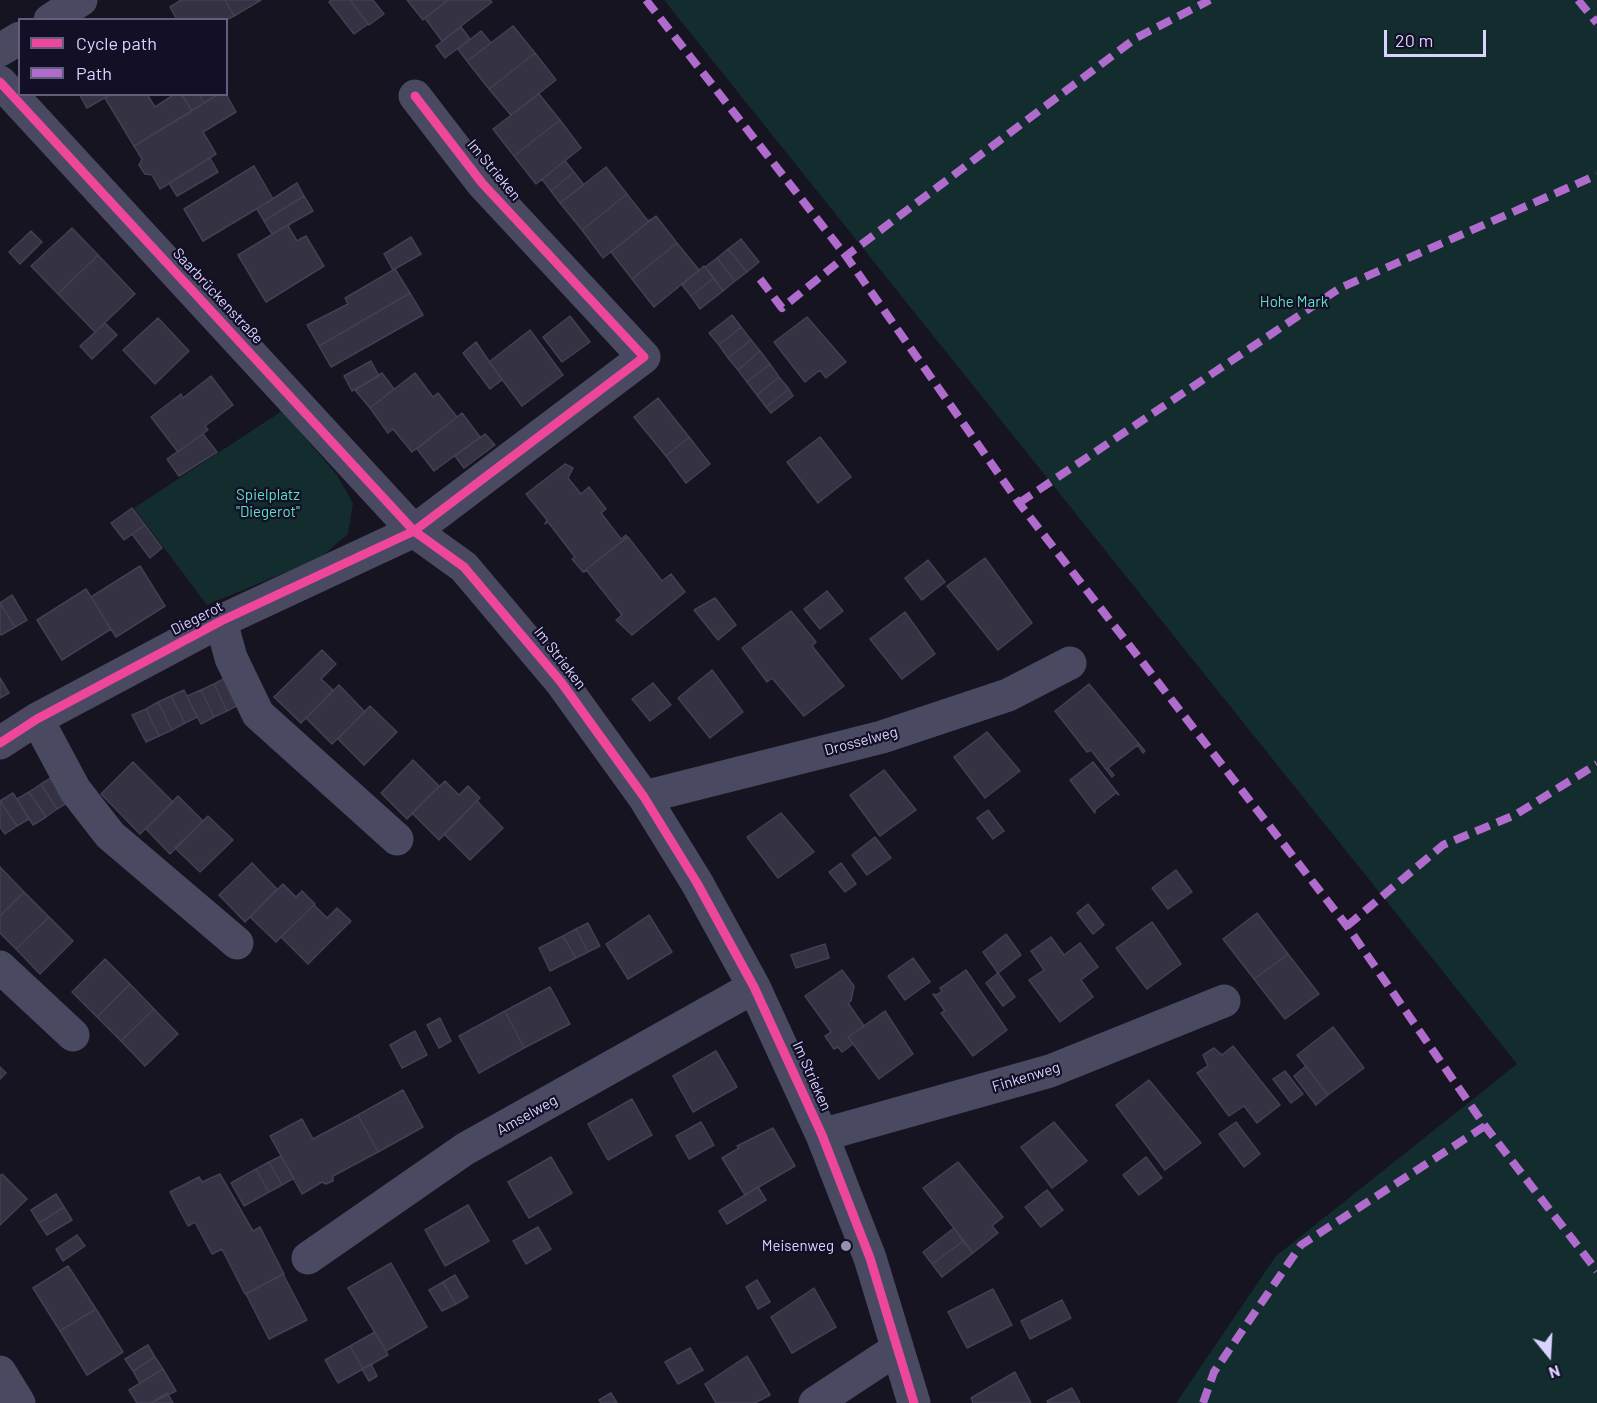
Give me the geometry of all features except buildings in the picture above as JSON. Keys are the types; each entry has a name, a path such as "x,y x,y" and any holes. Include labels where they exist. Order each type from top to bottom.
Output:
{"street":[{"path":"53,18 81,0"},
{"path":"0,50 18,39"},
{"name":"Saarbrückenstraße","path":"0,82 414,531"},
{"name":"Im Strieken","path":"415,96 482,183 644,357 414,531 464,567 561,682 644,797 697,883 754,987 822,1135 870,1258 914,1403"},
{"name":"Diegerot","path":"0,743 37,719 221,621 414,531"},
{"name":"Diegerot","path":"221,621 231,658 258,714 397,839"},
{"name":"Drosselweg","path":"644,797 882,737 1008,695 1070,663"},
{"path":"37,719 75,790 110,835 237,943"},
{"path":"0,967 73,1035"},
{"name":"Amselweg","path":"308,1258 465,1149 754,987"},
{"name":"Finkenweg","path":"822,1135 1050,1071 1224,1001"},
{"path":"815,1403 897,1348"},
{"path":"0,1372 19,1403"}],"green space":[{"name":"Hohe Mark","path":"664,0 1597,0 1597,1403 1176,1403 1276,1256 1517,1064"},
{"name":"Spielplatz \"Diegerot\"","path":"282,411 337,475 353,503 348,534 320,558 207,605 134,508"}],"marked path":[{"path":"646,0 846,256 1019,503 1347,926 1485,1126 1597,1271"},
{"path":"760,279 782,308 846,256 1136,38 1210,0"},
{"path":"1578,0 1597,23"},
{"path":"1019,503 1340,288 1597,175"},
{"path":"1347,926 1443,845 1515,815 1597,764"},
{"path":"1203,1403 1214,1372 1301,1245 1485,1126"}],"cycle path":[{"path":"0,82 414,531 464,567 561,682 644,797 697,883 754,987 822,1135 870,1258 914,1403"},
{"path":"0,743 37,719 221,621 414,531 644,357 482,183 415,96"}],"place":[{"name":"Meisenweg","path":"846,1246"}]}
